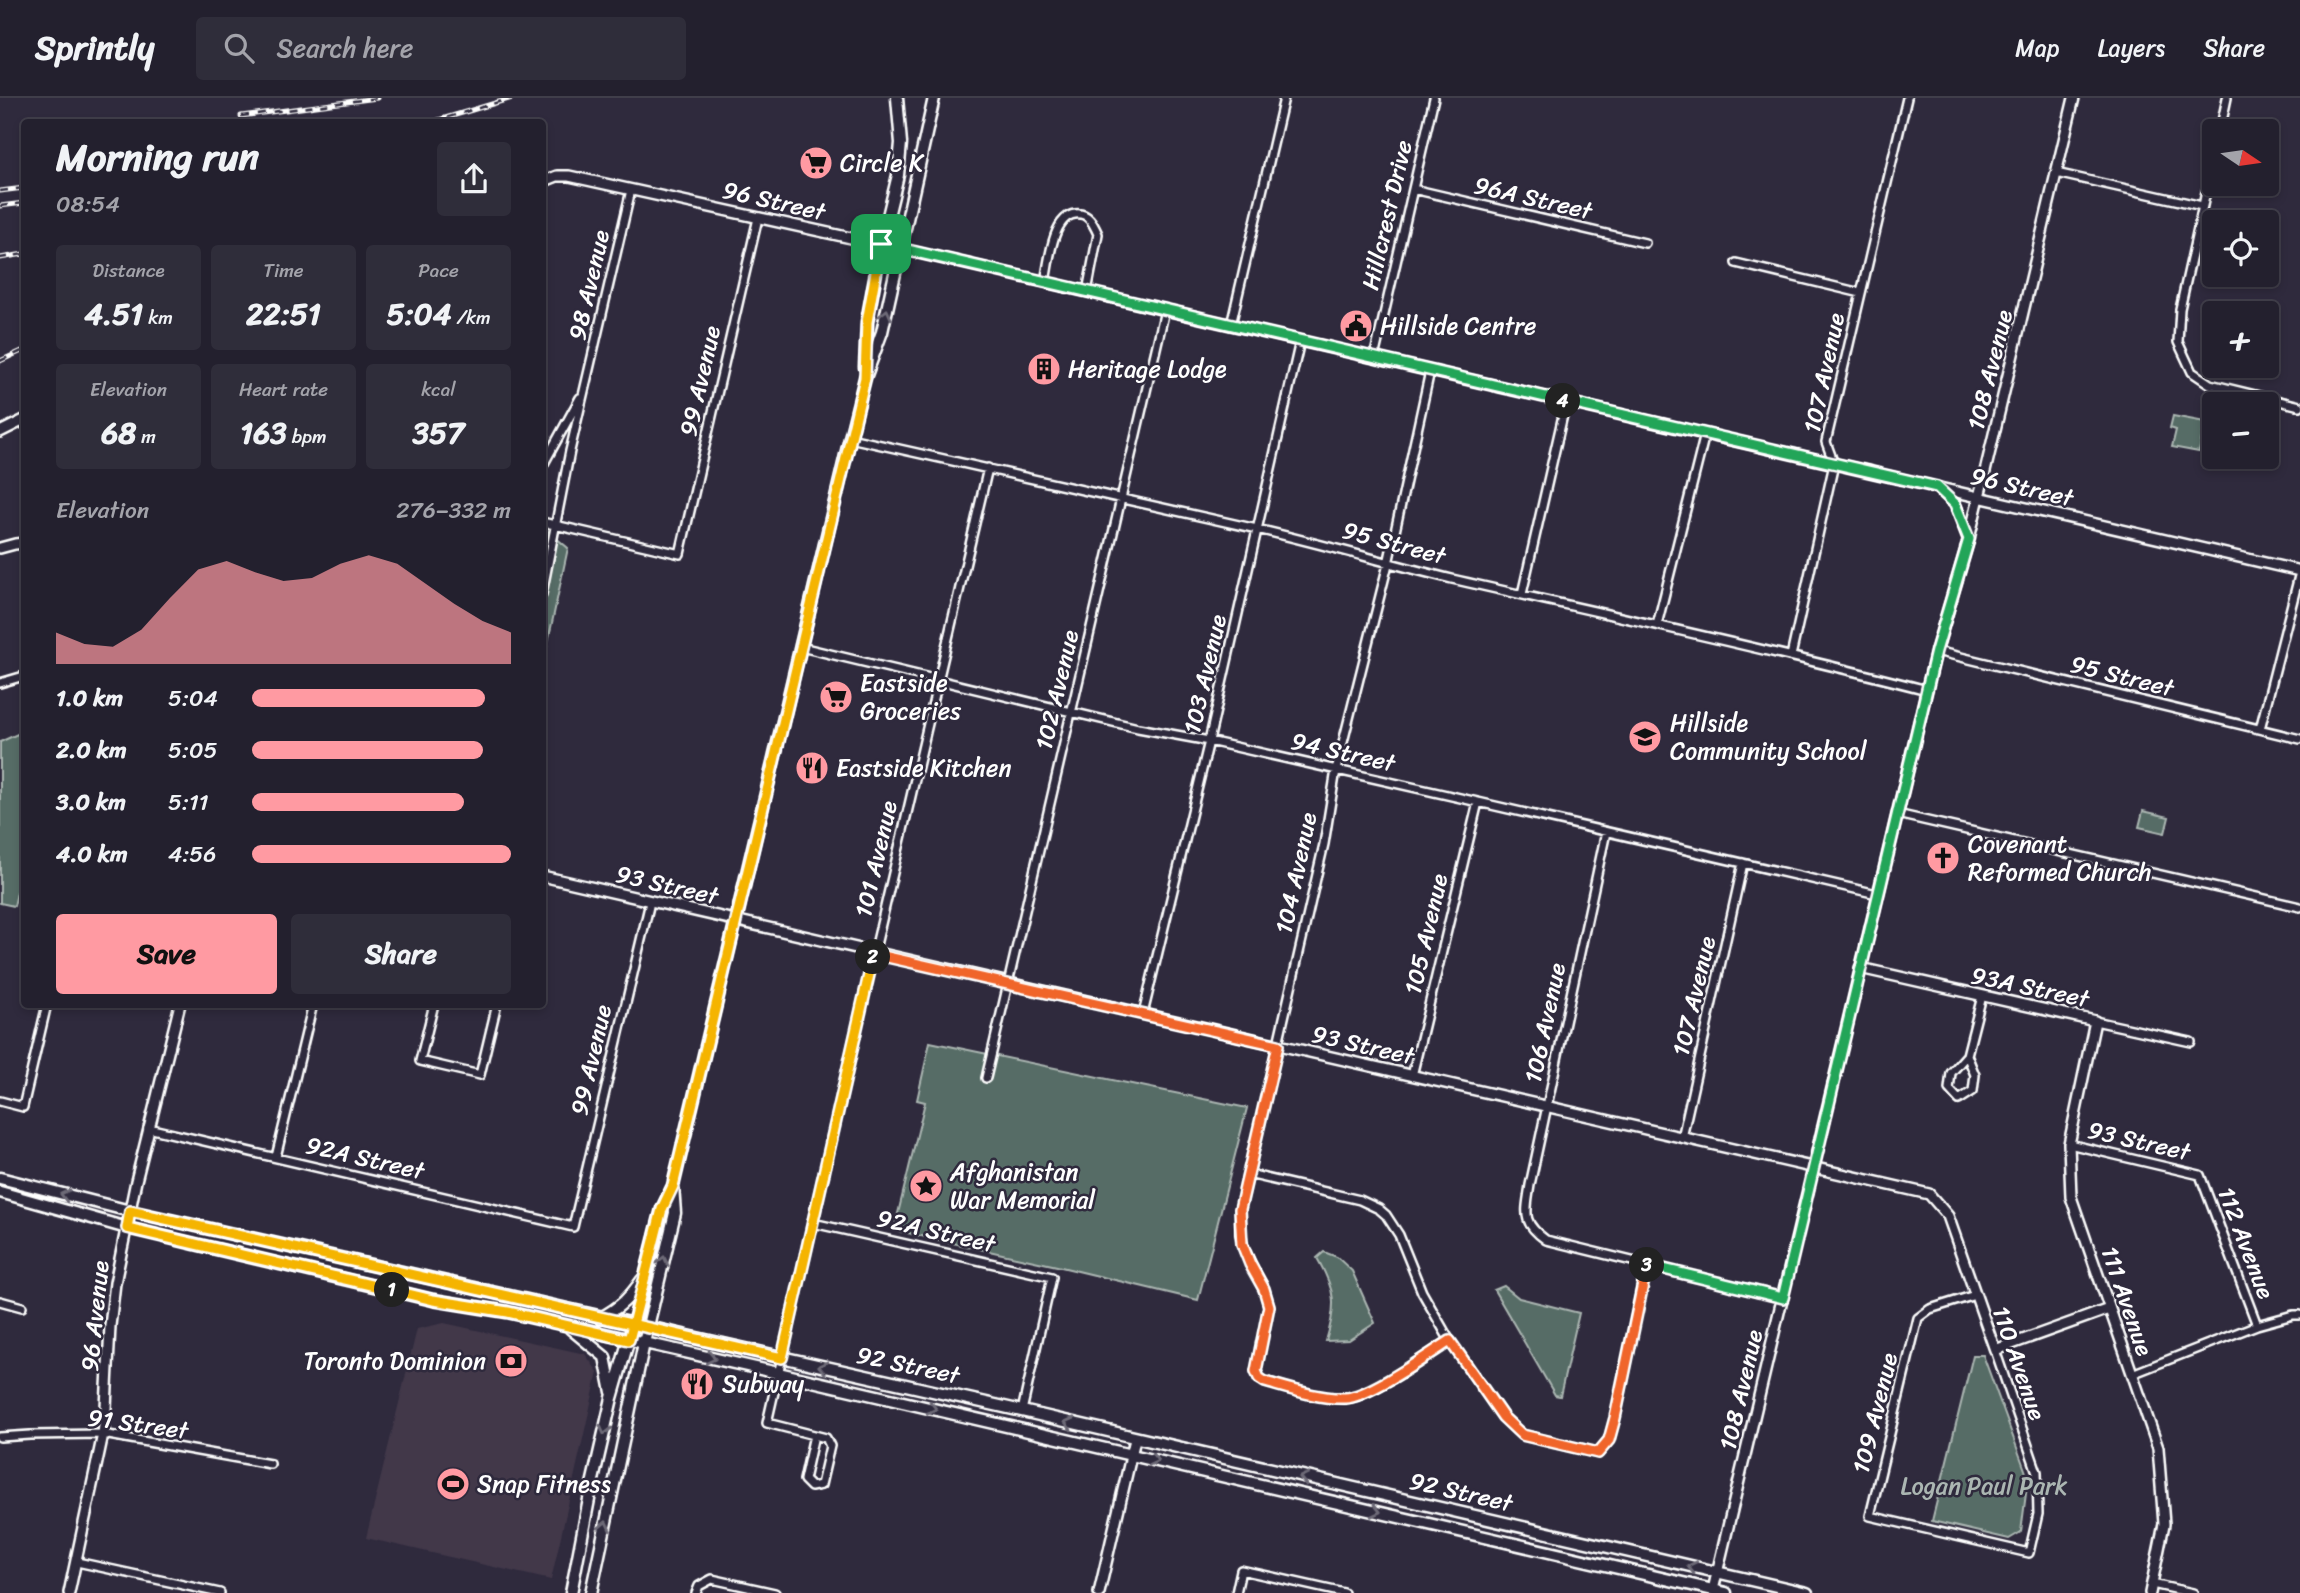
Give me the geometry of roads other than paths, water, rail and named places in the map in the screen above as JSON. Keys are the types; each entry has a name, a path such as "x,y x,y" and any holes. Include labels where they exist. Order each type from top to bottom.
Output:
{"main road":[{"path":"865,378 867,322 881,244 898,175 901,143 897,98"},
{"path":"571,1593 612,1398 634,1325 662,1209 673,1186 850,438 865,378 882,332 934,98"},
{"name":"92 Street","path":"0,1178 130,1211 1022,1411 1807,1593"},
{"path":"591,1593 644,1343 675,1213 673,1186"},
{"name":"92 Street","path":"0,1192 127,1228 433,1300 508,1312 778,1373 1713,1592 1727,1593"},
{"path":"600,1318 624,1303 645,1277"},
{"path":"568,1327 605,1357 612,1398"}],"street":[{"path":"1231,325 1284,98"},
{"name":"Hillcrest Drive","path":"1374,358 1434,98"},
{"name":"107 Avenue","path":"1791,656 1834,464 1826,442 1907,98"},
{"name":"108 Avenue","path":"1713,1592 1815,1168 1877,894 1936,651 1969,539 2074,98"},
{"path":"2223,119 2227,98"},
{"path":"2056,173 2202,206"},
{"name":"96 Street","path":"546,180 557,176 569,176 881,244 2300,571"},
{"name":"96A Street","path":"1413,189 1646,243"},
{"name":"98 Avenue","path":"546,573 631,190"},
{"path":"2204,196 2180,309 2178,342 2192,372 2210,384 2300,406"},
{"path":"1045,282 1058,224 1068,215 1079,213 1087,216 1098,234 1087,292"},
{"name":"99 Avenue","path":"555,526 680,554 758,218"},
{"path":"1736,263 1861,293"},
{"name":"102 Avenue","path":"986,1078 1165,310"},
{"name":"103 Avenue","path":"1143,1014 1209,741 1300,341"},
{"name":"104 Avenue","path":"1430,371 1388,564 1336,770 1324,844 1240,1209 1240,1234 1269,1306 1256,1371 1259,1378 1272,1384 1324,1396 1348,1398 1369,1391 1450,1341"},
{"name":"98 Avenue","path":"546,460 585,388"},
{"path":"1522,594 1566,402"},
{"path":"0,432 21,422"},
{"path":"1657,625 1705,434"},
{"name":"95 Street","path":"850,438 1322,544 1388,564 1791,656 1927,690"},
{"name":"101 Avenue","path":"814,1435 767,1423 988,468"},
{"path":"1937,487 1955,504 1969,539"},
{"path":"546,523 555,526"},
{"path":"0,548 21,544"},
{"path":"2260,729 2300,571"},
{"name":"94 Street","path":"801,647 1138,728 1209,741 1877,894"},
{"name":"95 Street","path":"1936,651 2300,739"},
{"path":"0,683 21,677"},
{"name":"105 Avenue","path":"1412,1076 1478,802"},
{"path":"1897,814 2300,907"},
{"name":"106 Avenue","path":"1606,832 1530,1185 1526,1215 1533,1231 1546,1240 1646,1265"},
{"name":"107 Avenue","path":"1682,1138 1743,863"},
{"name":"93 Street","path":"546,877 1929,1194"},
{"name":"99 Avenue","path":"573,1227 650,902"},
{"name":"93A Street","path":"1860,968 2191,1042"},
{"path":"1967,1055 1975,1075 1973,1091 1959,1100 1949,1089 1951,1073 1967,1055 1982,996"},
{"path":"0,1101 23,1107 46,1008"},
{"name":"96 Avenue","path":"69,1593 103,1434 112,1305 148,1128 179,1008"},
{"path":"276,1157 312,1008"},
{"path":"433,1008 421,1061 480,1075 496,1008"},
{"name":"111 Avenue","path":"2095,1021 2069,1144 2071,1197 2158,1448 2164,1524 2151,1588"},
{"name":"92A Street","path":"148,1128 573,1227"},
{"name":"93 Street","path":"2069,1144 2200,1175"},
{"path":"1248,1174 1360,1200 1378,1209 1394,1225 1422,1292 1450,1341 1503,1417 1522,1435 1598,1453 1609,1440 1615,1418 1646,1265 1783,1298"},
{"name":"112 Avenue","path":"2200,1175 2257,1325"},
{"name":"110 Avenue","path":"1929,1194 1948,1216 2037,1472 2038,1514 2029,1553"},
{"name":"92A Street","path":"813,1223 1052,1277 1022,1411"},
{"name":"109 Avenue","path":"1975,1294 1930,1309 1918,1318 1870,1516 2029,1553"},
{"path":"0,1300 22,1307"},
{"path":"1995,1350 2109,1309"},
{"path":"2132,1374 2257,1325 2300,1315"},
{"name":"91 Street","path":"0,1437 30,1434 103,1434 270,1464"},
{"path":"814,1435 826,1438 830,1446 821,1485 811,1487 804,1480 814,1435"},
{"path":"1099,1593 1135,1439"},
{"path":"77,1562 220,1593"},
{"path":"1236,1593 1241,1570 1344,1593"},
{"path":"696,1593 699,1586 706,1581 718,1579 775,1593"},
{"path":"2151,1588 2193,1593"}],"railway":[{"path":"241,116 377,98"},
{"path":"442,119 512,98"},
{"path":"0,191 21,188"},
{"path":"0,206 21,203"},
{"path":"0,258 21,254"},
{"path":"0,361 21,351"}],"place":[{"name":"Circle K","path":"816,163"},
{"name":"Hillside Centre","path":"1356,326"},
{"name":"Heritage Lodge","path":"1044,369"},
{"name":"Eastside Groceries","path":"836,697"},
{"name":"Hillside Community School","path":"1645,737"},
{"name":"Eastside Kitchen","path":"812,768"},
{"name":"Covenant Reformed Church","path":"1943,858"},
{"name":"Afghanistan War Memorial","path":"926,1186"},
{"name":"Toronto Dominion","path":"511,1361"},
{"name":"Subway","path":"697,1384"},
{"name":"Snap Fitness","path":"453,1484"}],"park label":[{"name":"Logan Paul Park","path":"1984,1486"}]}
